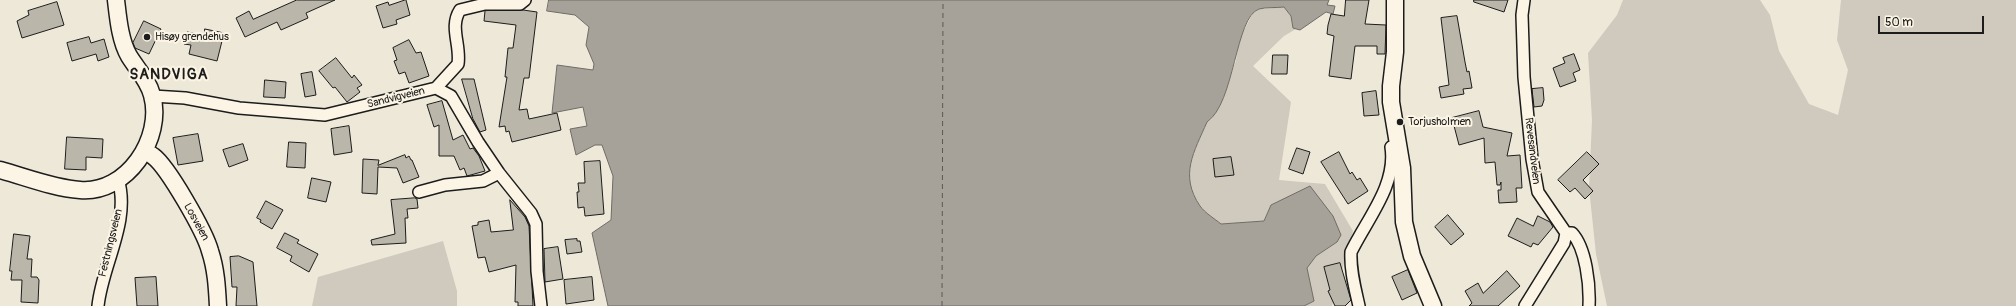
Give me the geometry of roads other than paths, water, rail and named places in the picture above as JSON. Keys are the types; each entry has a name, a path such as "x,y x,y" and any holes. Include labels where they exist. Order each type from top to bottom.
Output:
{"main road":[{"path":"0,170 55,186 80,190 102,186 118,179 135,165 145,152 153,122 153,96 148,82 128,55 122,36 116,0"},
{"path":"1395,0 1395,52 1391,86 1393,118 1402,168 1404,222 1407,239 1432,306"},
{"name":"Losveien","path":"145,152 153,156 166,170 201,228 211,251 217,283 218,306"}],"street":[{"path":"436,88 458,64 458,45 454,24 460,10 486,4 520,4 525,0"},
{"name":"Revesandveien","path":"1524,0 1522,15 1524,77 1532,160 1538,192 1566,233 1572,233 1577,238 1582,252 1589,296 1589,306"},
{"name":"Sandvigveien","path":"153,96 185,98 239,108 325,115 436,88 451,96 478,142 531,212 536,224 537,271 540,306"},
{"path":"1359,306 1351,269 1351,252 1388,184 1392,171 1393,157 1389,123 1393,118"},
{"path":"419,192 445,185 483,181 500,173"},
{"name":"Festningsveien","path":"98,306 100,290 115,237 120,212 121,196 118,179"},
{"path":"1525,306 1564,243 1566,233"}],"place":[{"name":"Hisøy grendehus","path":"147,37"},
{"name":"Torjusholmen","path":"1400,122"}],"district":[{"name":"SANDVIGA","path":"169,75"}]}
